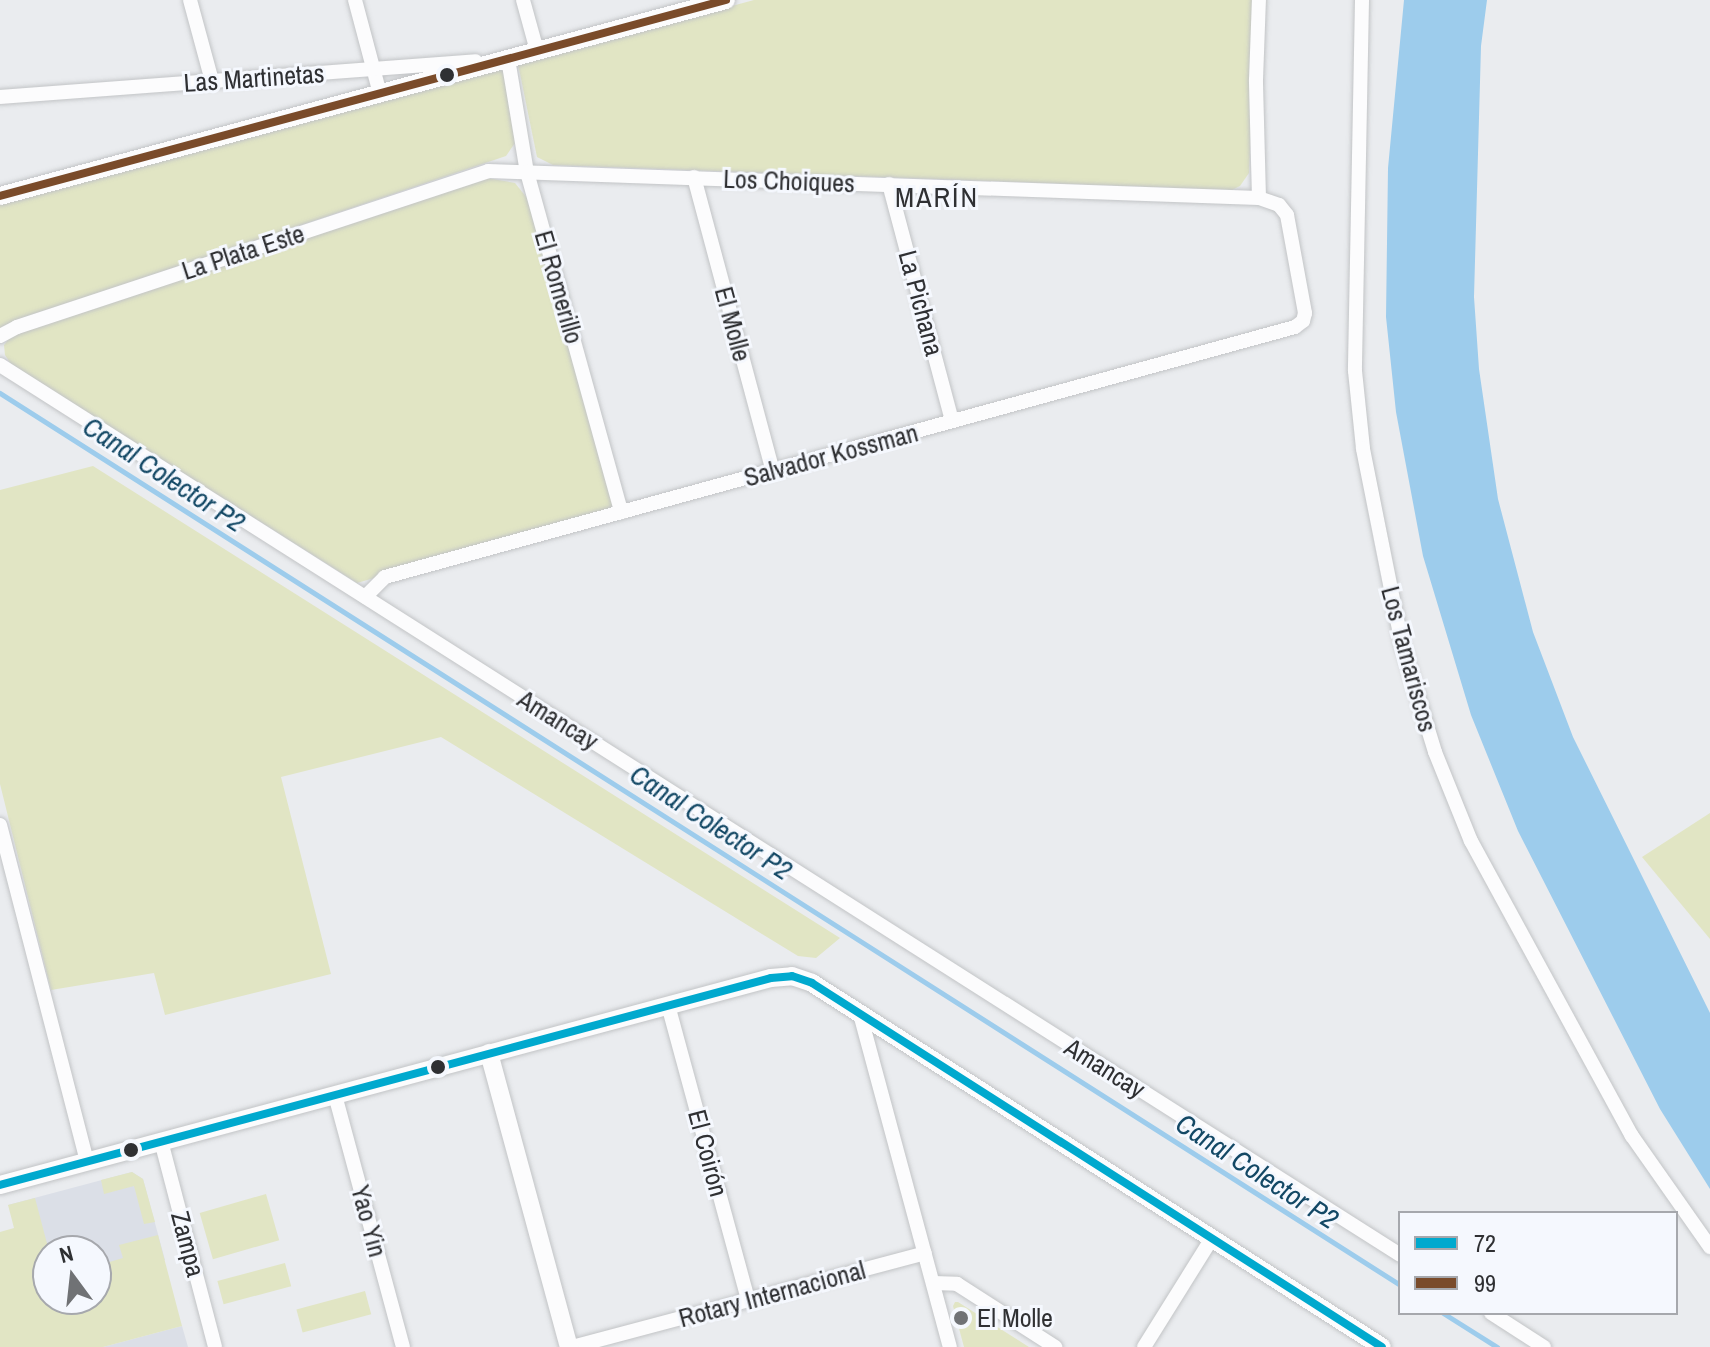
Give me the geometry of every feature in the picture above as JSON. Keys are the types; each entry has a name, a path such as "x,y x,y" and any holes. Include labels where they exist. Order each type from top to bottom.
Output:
{"street":[{"path":"190,0 212,81"},
{"path":"355,0 380,94"},
{"path":"523,0 537,51"},
{"path":"0,196 537,51 690,5 726,0"},
{"path":"1259,0 1256,80 1259,198"},
{"name":"Los Tamariscos","path":"1362,0 1356,381 1366,470 1402,644 1435,752 1471,841 1632,1136 1710,1247"},
{"name":"Las Martinetas","path":"0,97 508,59"},
{"name":"El Romerillo","path":"508,59 527,172 621,512"},
{"name":"Los Choiques","path":"488,171 1259,198 1279,205 1289,222 1305,308 1303,321"},
{"name":"La Plata Este","path":"0,336 32,322 488,171"},
{"name":"El Molle","path":"694,177 773,471"},
{"name":"La Pichana","path":"889,184 952,421"},
{"name":"Salvador Kossman","path":"365,597 385,577 1276,333 1303,321"},
{"name":"Amancay","path":"0,365 1398,1254"},
{"path":"0,825 3,847 87,1161"},
{"path":"0,1185 668,1005 771,978 792,976 812,983 1382,1347"},
{"name":"El Coirón","path":"668,1005 748,1300"},
{"path":"860,1014 950,1347"},
{"path":"489,1053 571,1347"},
{"name":"Yao Yin","path":"335,1095 403,1347"},
{"name":"Zampa","path":"161,1141 215,1347"},
{"path":"1144,1347 1212,1238"},
{"name":"Rotary Internacional","path":"571,1347 925,1253"},
{"path":"933,1283 961,1287 1055,1347"},
{"path":"1494,1315 1544,1347"}],"shaded area":[{"path":"132,1172 143,1179 165,1260 112,1275 112,1235 34,1235 8,1205"},
{"path":"182,1326 188,1347 103,1347"}],"green space":[{"path":"754,0 1257,0 1249,173 1240,186 1232,190 553,165 537,157 518,64"},
{"path":"503,67 515,143 506,156 15,321 0,330 0,203"},
{"path":"487,178 515,183 527,198 614,508 357,583 11,364 5,355 4,345 11,336"},
{"path":"93,466 840,938 816,958 798,956 441,737 281,777 331,974 165,1015 154,973 51,990 0,784 0,490"},
{"path":"1710,813 1710,939 1642,857"},
{"path":"132,1172 143,1179 155,1222 144,1224 134,1186 104,1194 101,1180"},
{"path":"266,1194 279,1240 213,1259 200,1213"},
{"path":"35,1198 45,1235 32,1235 32,1315 112,1315 112,1261 123,1258 119,1245 158,1235 182,1326 103,1347 0,1347 0,1232 14,1228 8,1205"},
{"path":"285,1263 291,1286 224,1304 217,1281"},
{"path":"365,1291 371,1314 303,1333 296,1309"},
{"path":"955,1302 1029,1347 964,1347 953,1306"}],"water":[{"path":"1404,0 1487,0 1481,46 1474,297 1479,369 1498,499 1533,632 1573,737 1710,1013 1710,1189 1660,1109 1518,831 1471,715 1423,556 1396,412 1386,317 1388,168"}],"waterway":[{"name":"Canal Colector P2","path":"0,393 1398,1284"},
{"name":"Canal Colector P2","path":"1446,1315 1497,1347"}],"transit line":[{"name":"99","path":"0,196 726,0"},
{"name":"72","path":"0,1185 771,978 792,976 812,983 1382,1347"}],"place":[{"name":"El Molle","path":"961,1318"}],"district":[{"name":"MARÍN","path":"937,197"}]}
